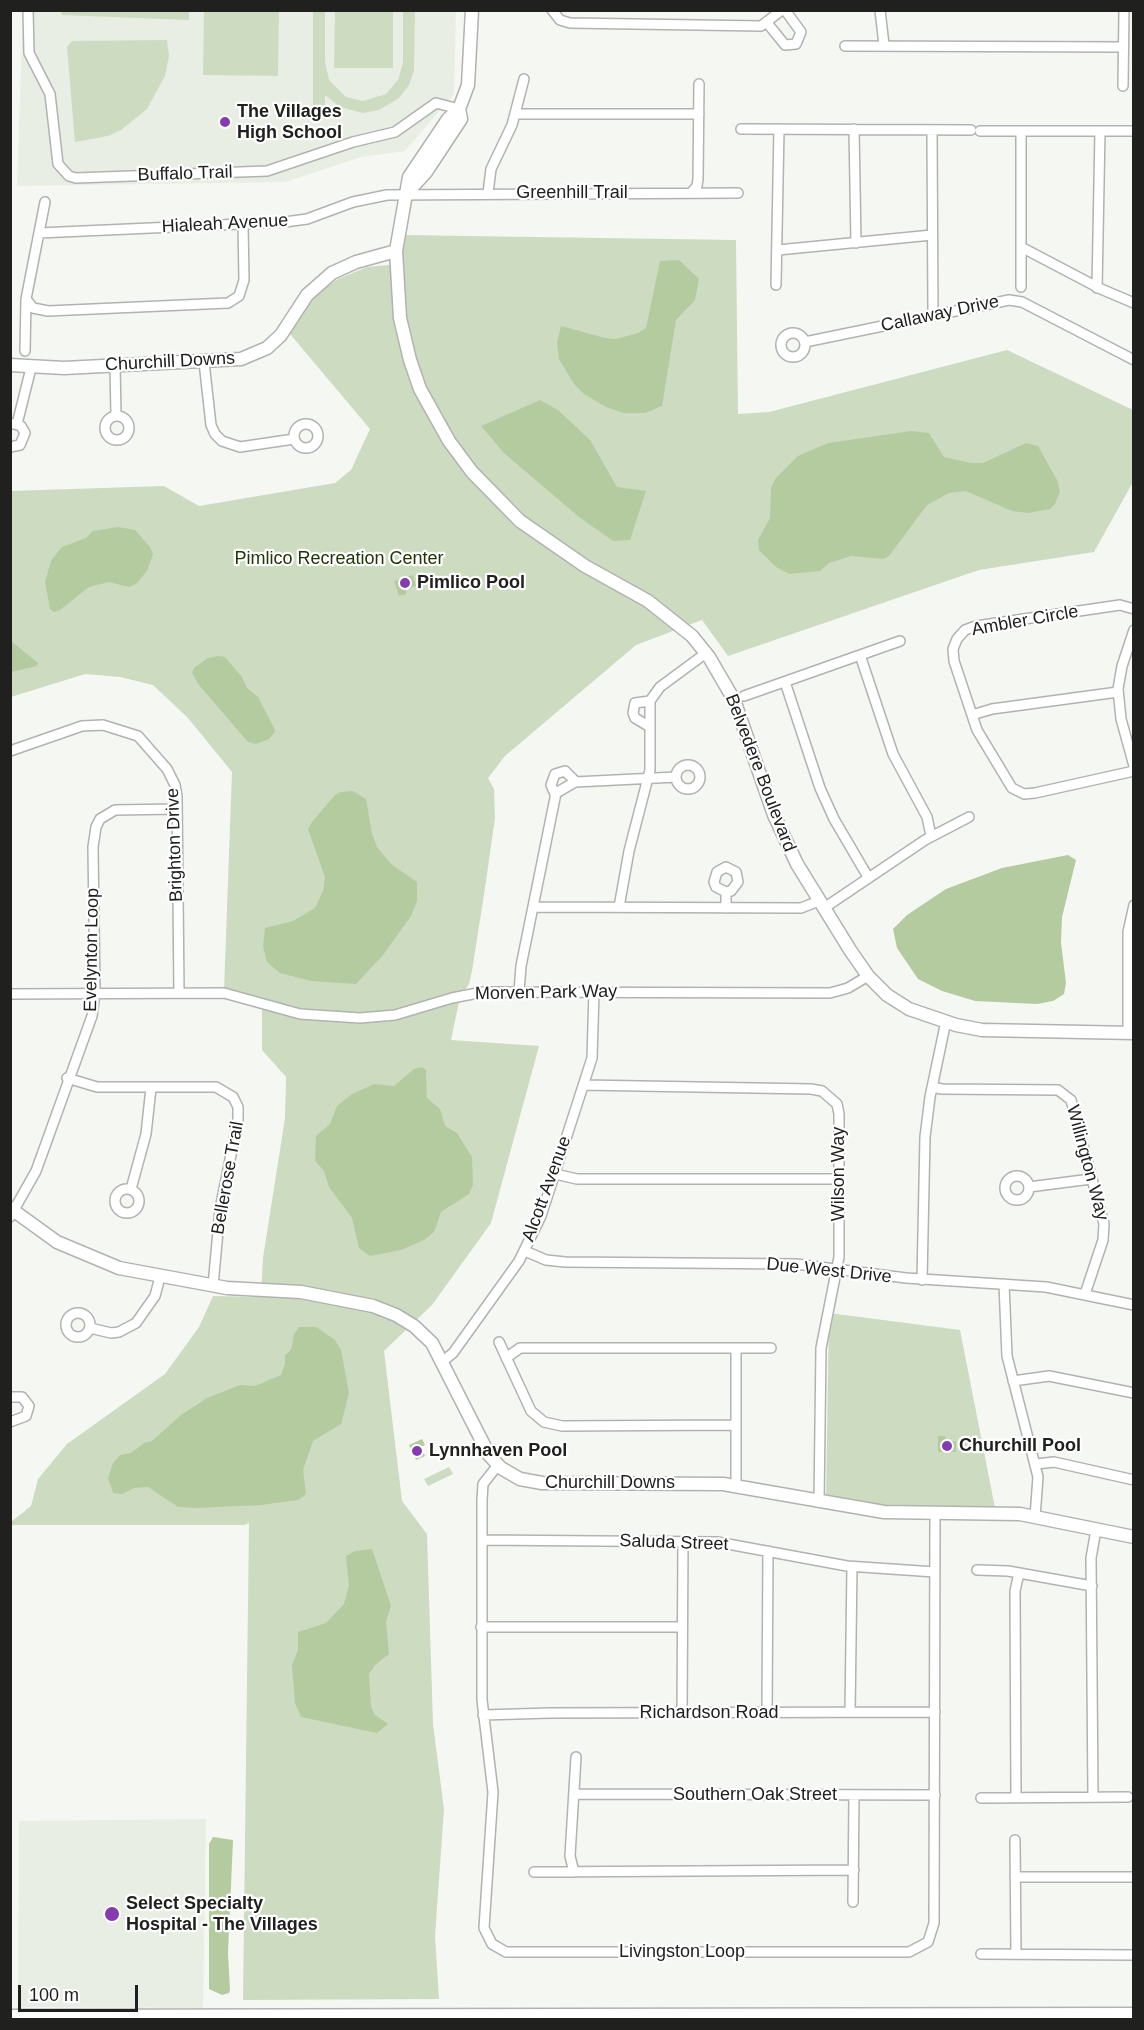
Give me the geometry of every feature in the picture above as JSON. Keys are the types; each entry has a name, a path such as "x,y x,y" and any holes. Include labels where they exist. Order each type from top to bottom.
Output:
{"street":[{"name":"Buffalo Trail","path":"28,10 29,53 50,94 58,164 69,176 76,178 267,171 353,142 395,132 436,103 444,103 459,109"},
{"name":"Belvedere Boulevard","path":"472,10 468,85 459,109 448,119 409,177 396,251 400,318 417,379 449,441 471,472 520,521 585,566 648,601 679,624 706,653 734,700 784,841 821,904 868,976 887,995 909,1010 946,1022 1008,1032 1131,1033"},
{"path":"552,10 560,20 570,23 761,26 768,24 784,10 801,32 796,44 785,45 768,24"},
{"path":"880,10 884,45"},
{"path":"1123,86 1124,10"},
{"path":"845,45 1123,47"},
{"path":"488,193 491,169 516,114 524,79"},
{"path":"691,193 697,186 698,179 699,84"},
{"path":"516,114 699,114"},
{"path":"741,129 1134,131"},
{"path":"776,285 779,129"},
{"path":"855,129 856,243"},
{"path":"932,130 933,316"},
{"path":"1021,131 1021,287"},
{"path":"1098,288 1100,131"},
{"name":"Greenhill Trail","path":"406,194 738,193"},
{"name":"Hialeah Avenue","path":"39,233 307,219 372,197 406,194"},
{"path":"25,351 26,299 45,202"},
{"path":"26,299 33,308 48,311 228,303 239,296 244,280 243,224"},
{"path":"778,250 932,235"},
{"path":"1021,247 1098,288 1134,303"},
{"name":"Churchill Downs","path":"10,365 30,368 241,359 267,348 281,335 307,295 320,282 356,262 396,251"},
{"name":"Callaway Drive","path":"805,342 1015,300 1134,360"},
{"path":"204,362 211,425 222,441 240,447 294,439"},
{"path":"115,365 116,416"},
{"path":"10,447 20,445 24,438 23,429 14,423 30,368"},
{"name":"Ambler Circle","path":"1134,609 1120,606 994,622 965,630 957,639 953,649 954,661 977,730 1001,774 1012,788 1024,794 1134,771"},
{"path":"1134,630 1122,666 1118,692 1121,719 1134,766"},
{"path":"744,696 900,641"},
{"path":"619,907 629,851 652,760 650,701 660,687 706,653"},
{"path":"860,655 893,754 927,817 931,836"},
{"path":"785,682 820,788 834,819 868,877"},
{"path":"972,715 992,709 1118,692"},
{"path":"650,701 635,703 633,713 635,718 650,727"},
{"name":"Brighton Drive","path":"10,751 91,724 128,731 145,742 172,777 177,809 179,993"},
{"path":"519,992 555,794 551,785 555,774 565,771 576,782"},
{"path":"555,794 567,784 576,782 676,777"},
{"name":"Evelynton Loop","path":"12,1212 36,1171 68,1078 90,1026 95,993 93,847 96,826 100,819 115,810 177,809"},
{"path":"533,907 801,908 821,904 931,836 969,818"},
{"path":"726,892 726,908"},
{"path":"1131,1033 1128,932 1134,905"},
{"name":"Morven Park Way","path":"10,994 224,993 300,1014 360,1018 405,1012 467,994 519,992 830,993 848,988 868,976"},
{"name":"Alcott Avenue","path":"442,1361 453,1353 525,1251 541,1216 594,1048 594,992"},
{"path":"922,1280 923,1160 932,1087 946,1022"},
{"name":"Bellerose Trail","path":"68,1078 97,1087 216,1087 228,1092 237,1102 238,1120 220,1209 213,1286"},
{"name":"Wilson Way","path":"583,1085 822,1091 837,1104 839,1114 837,1270 822,1341 819,1502"},
{"name":"Willington Way","path":"932,1087 1049,1090 1064,1093 1075,1107 1091,1179 1103,1216 1104,1232 1085,1294"},
{"path":"130,1189 146,1134 151,1088"},
{"path":"555,1174 577,1179 839,1179"},
{"path":"1029,1187 1091,1179"},
{"name":"Churchill Downs","path":"12,1212 57,1242 87,1257 118,1268 213,1286 301,1292 385,1310 405,1320 424,1335 442,1361 484,1448 498,1465 520,1479 542,1483 711,1483 884,1512 1004,1513 1035,1516 1134,1537"},
{"name":"Due West Drive","path":"525,1251 546,1260 565,1262 777,1264 922,1280 1046,1287 1134,1305"},
{"path":"90,1328 111,1333 119,1332 136,1323 154,1296 160,1277"},
{"path":"1004,1284 1005,1335 1012,1382 1036,1464 1038,1493 1035,1516"},
{"path":"499,1342 531,1411 544,1422 552,1424 736,1425"},
{"path":"506,1358 520,1348 771,1348"},
{"path":"736,1348 736,1486"},
{"path":"1012,1382 1049,1376 1134,1393"},
{"path":"10,1397 22,1397 28,1406 26,1416 10,1422"},
{"path":"1036,1464 1054,1462 1134,1480"},
{"name":"Livingston Loop","path":"498,1465 483,1484 481,1627 483,1715 493,1792 484,1928 488,1940 506,1952 916,1950 927,1942 934,1930 936,1513"},
{"path":"1093,1797 1092,1548 1096,1530"},
{"name":"Saluda Street","path":"482,1540 717,1542 852,1567 935,1572"},
{"path":"682,1713 683,1542"},
{"path":"766,1712 768,1551"},
{"path":"850,1712 852,1567"},
{"path":"977,1570 1019,1573 1092,1586"},
{"path":"1016,1798 1015,1591 1019,1573"},
{"path":"481,1627 682,1627"},
{"name":"Richardson Road","path":"483,1715 935,1712"},
{"path":"573,1872 570,1856 576,1757"},
{"name":"Southern Oak Street","path":"574,1794 935,1795"},
{"path":"854,1795 854,1902"},
{"path":"981,1798 1128,1797"},
{"path":"1015,1840 1016,1954"},
{"path":"534,1872 854,1870"},
{"path":"1015,1877 1134,1877"},
{"path":"981,1954 1134,1954"},
{"path":"10,2016 714,2018 1134,2014"}],"shaded area":[{"name":"The Villages High School","path":"23,11 456,11 454,94 405,151 361,157 285,182 17,186"},
{"path":"679,260 699,279 695,300 676,320 662,406 645,413 624,413 606,407 584,394 574,384 559,359 557,343 561,326 616,339 638,333 646,328 660,261"},
{"path":"540,400 558,410 590,440 617,487 646,491 630,540 613,541 579,517 504,453 481,426"},
{"path":"911,431 929,433 944,457 971,463 983,463 1026,443 1038,446 1057,480 1060,491 1055,504 1050,509 1028,513 1012,511 966,491 949,493 927,505 889,556 883,559 851,556 829,563 820,571 789,574 776,567 759,550 758,540 770,518 771,488 775,479 798,456 828,443"},
{"path":"118,527 135,530 150,547 153,554 147,571 136,584 129,587 109,582 89,587 60,610 54,612 50,609 45,582 51,561 57,553 62,547 86,538 93,531"},
{"name":"Pimlico Pool","path":"413,575 416,586 406,589 406,594 399,596 394,581"},
{"path":"11,641 38,663 37,666 11,672"},
{"path":"225,657 242,677 247,688 258,697 274,728 275,732 269,739 256,744 248,742 199,685 192,673 194,668 208,658"},
{"path":"353,791 366,799 372,834 377,847 391,864 417,882 417,901 411,916 383,955 356,984 311,981 280,973 267,962 263,946 265,928 293,921 315,908 323,891 325,877 308,829 335,795 340,792"},
{"path":"1068,855 1076,860 1062,917 1061,943 1066,983 1064,994 1053,1001 1037,1004 975,1001 942,991 918,979 897,948 893,929 907,915 946,889 1002,868"},
{"path":"422,1067 426,1070 427,1098 440,1109 445,1126 457,1133 472,1157 473,1185 469,1194 441,1212 434,1232 424,1240 401,1250 370,1256 359,1248 352,1218 329,1187 324,1171 315,1161 316,1136 330,1124 337,1106 352,1094 374,1084 394,1086 414,1069"},
{"path":"299,1327 316,1327 335,1340 341,1350 349,1393 341,1424 313,1441 303,1470 306,1493 304,1496 298,1500 261,1505 196,1508 178,1507 148,1487 134,1488 122,1494 113,1493 108,1478 113,1463 120,1455 131,1453 144,1443 152,1441 181,1415 207,1398 240,1385 255,1386 281,1375 285,1355 291,1350 294,1334"},
{"name":"Churchill Pool","path":"938,1436 945,1436 946,1441 956,1441 956,1452 938,1452"},
{"name":"Lynnhaven Pool","path":"422,1439 425,1445 421,1447 425,1456 416,1460 409,1445"},
{"path":"372,1549 391,1606 386,1622 389,1654 375,1665 369,1674 371,1707 375,1715 388,1724 377,1733 301,1717 295,1703 292,1665 298,1650 298,1632 326,1623 344,1604 349,1586 346,1556 355,1551"},
{"name":"Select Specialty Hospital - The Villages","path":"206,1819 203,2008 18,2007 19,1821"},
{"path":"213,1837 233,1840 228,1953 230,1990 229,1993 222,1995 209,1989 209,1844"}],"green space":[{"path":"61,11 189,11 189,20 62,15"},
{"path":"204,11 279,11 278,76 203,75"},
{"path":"313,11 325,11 325,62 329,80 346,97 363,101 386,94 398,80 403,63 403,11 415,11 414,71 409,85 399,98 379,110 363,113 340,107 325,95 325,107 313,107"},
{"path":"335,11 393,11 393,68 334,68"},
{"path":"167,40 169,56 165,76 147,109 121,130 108,136 75,142 67,47 72,41"},
{"name":"Pimlico Recreation Center","path":"401,235 736,240 738,414 769,412 1007,350 1133,410 1133,482 1094,552 979,570 728,656 702,620 636,645 505,756 488,778 494,789 495,818 472,971 469,984 460,997 451,1040 539,1046 491,1223 432,1305 384,1351 402,1501 427,1534 433,1724 444,1809 435,1936 439,1999 243,2000 249,1523 244,1525 11,1525 11,1522 31,1506 38,1479 67,1444 165,1374 199,1327 213,1296 261,1297 263,1258 285,1118 286,1077 262,1050 262,999 224,990 232,772 188,718 153,685 120,677 85,674 11,697 10,491 164,486 199,506 335,483 351,470 370,429 290,334 311,298 338,279 367,267 399,264"},
{"path":"829,1313 960,1330 995,1508 903,1508 826,1499"},
{"path":"449,1467 453,1474 428,1486 424,1479"}],"place":[{"name":"The Villages High School","path":"225,122"},
{"name":"Pimlico Pool","path":"405,583"},
{"name":"Churchill Pool","path":"947,1446"},
{"name":"Lynnhaven Pool","path":"417,1451"},
{"name":"Select Specialty Hospital - The Villages","path":"112,1914"}]}
